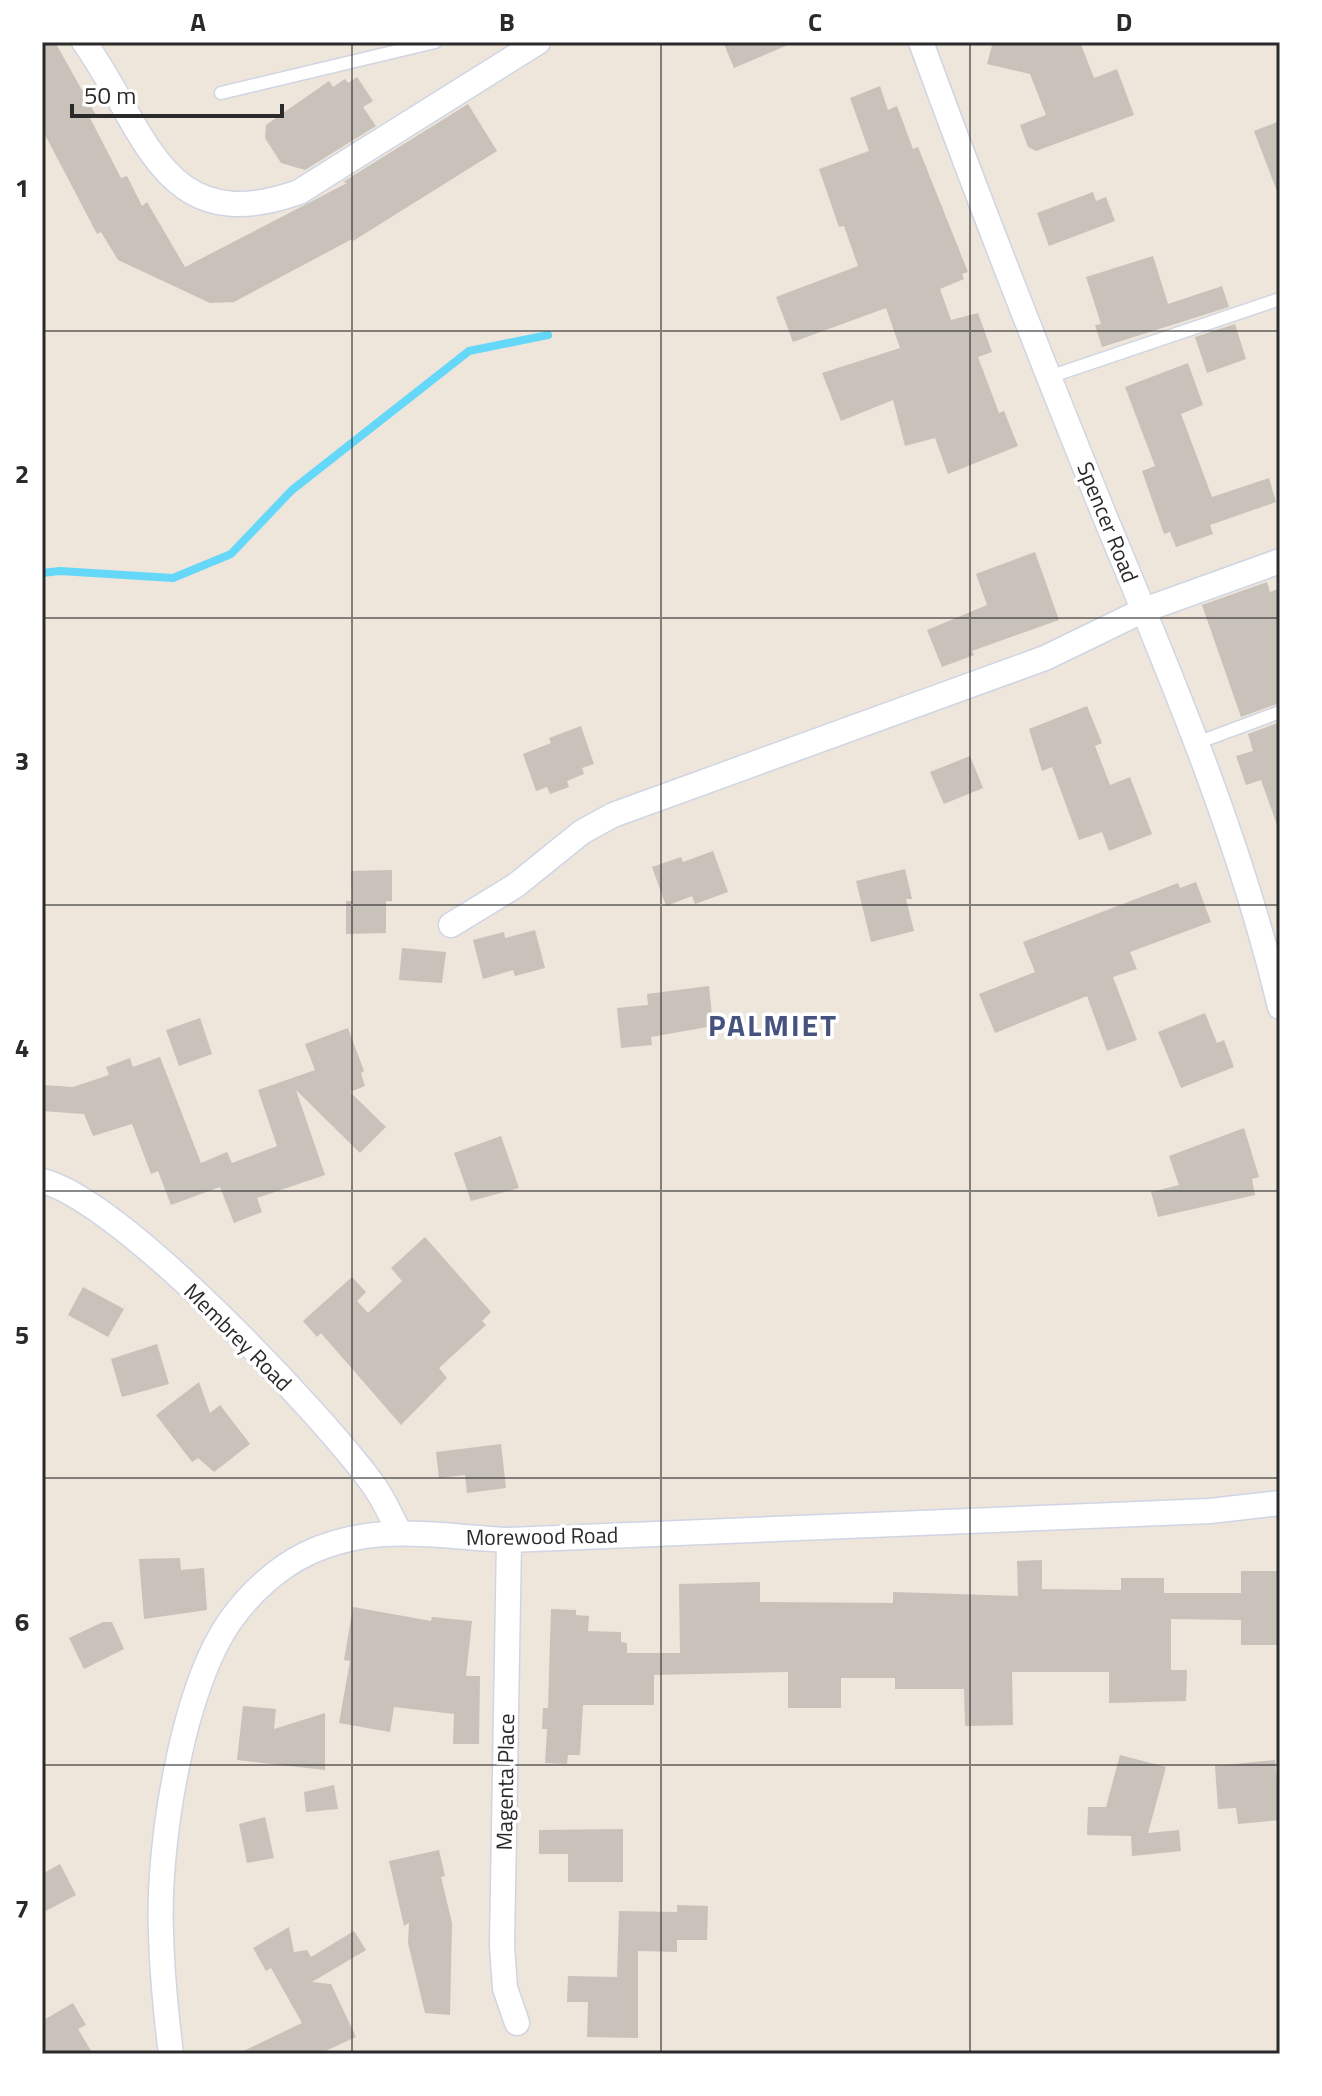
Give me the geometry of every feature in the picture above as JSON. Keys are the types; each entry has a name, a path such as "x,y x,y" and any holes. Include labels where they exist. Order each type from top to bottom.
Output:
{"street":[{"path":"84,42 148,150 174,180 196,197 226,204 265,204 299,192 538,42"},
{"name":"Spencer Road","path":"923,43 1049,377 1144,610 1194,744 1266,946 1280,1007"},
{"path":"451,925 515,886 582,832 613,815 1045,658 1144,610 1280,561"},
{"name":"Membrey Road","path":"42,1181 79,1195 99,1209 179,1279 270,1367 346,1449 374,1486 399,1531"},
{"name":"Morewood Road","path":"171,2054 160,1930 164,1845 185,1735 207,1663 233,1616 273,1575 307,1554 350,1539 399,1531 509,1540 1210,1511 1280,1503"},
{"name":"Magenta Place","path":"509,1540 502,1946 505,1988 517,2023"}],"lane":[{"path":"221,93 435,42"},
{"path":"1049,377 1280,299"},
{"path":"1194,744 1280,712"}],"building":[{"path":"42,42 55,42 96,115 90,118 121,178 127,176 142,206 147,202 185,267 347,183 343,182 468,104 497,151 353,241 234,302 210,303 118,260 101,232 97,234 42,129"},
{"path":"723,42 795,42 734,68"},
{"path":"993,42 1080,42 1094,78 1117,69 1134,115 1036,151 1028,147 1020,125 1046,115 1030,74 987,64"},
{"path":"357,77 373,101 363,107 376,126 305,170 281,163 265,138 266,125 329,81 333,87 345,79 348,83"},
{"path":"880,86 888,110 897,106 913,149 918,147 968,272 962,274 964,279 940,289 951,320 978,313 992,352 978,357 999,413 1004,411 1018,446 948,474 935,438 905,446 893,400 841,421 822,373 900,348 886,308 793,342 776,297 858,266 844,226 839,227 819,169 869,151 850,98"},
{"path":"1280,121 1280,193 1278,194 1254,131"},
{"path":"1093,192 1096,201 1106,197 1115,221 1049,246 1037,213"},
{"path":"1153,256 1168,304 1222,286 1229,307 1102,347 1095,325 1101,324 1086,277"},
{"path":"1235,324 1246,359 1207,373 1195,337"},
{"path":"1188,363 1203,405 1181,414 1212,497 1269,478 1276,502 1210,525 1213,534 1176,547 1170,532 1164,534 1142,471 1155,466 1125,387"},
{"path":"1035,552 1059,620 972,651 974,655 942,667 927,630 987,605 976,574"},
{"path":"1267,582 1270,592 1280,588 1280,703 1241,717 1202,605"},
{"path":"1087,706 1102,743 1095,746 1110,785 1130,777 1152,834 1109,851 1102,832 1079,840 1052,767 1042,771 1029,729"},
{"path":"1280,722 1280,824 1277,825 1261,780 1246,785 1236,756 1253,751 1248,734"},
{"path":"581,726 594,764 582,768 584,774 567,781 569,787 550,794 547,787 536,791 523,754 551,743 549,738"},
{"path":"970,756 983,788 944,804 930,772"},
{"path":"713,851 728,892 695,904 692,896 666,906 652,867 681,857 683,862"},
{"path":"905,869 912,899 906,899 914,931 871,942 856,881"},
{"path":"392,870 392,901 386,901 386,933 346,934 346,901 352,901 351,871"},
{"path":"1196,882 1211,922 1130,952 1137,969 1113,977 1137,1040 1107,1051 1087,996 995,1033 979,994 1035,972 1023,942 1178,883 1180,888"},
{"path":"535,930 545,968 515,976 513,970 483,979 473,940 504,932 505,938"},
{"path":"402,948 446,952 442,983 399,980"},
{"path":"709,986 713,1026 651,1037 652,1045 621,1048 617,1008 648,1005 647,994"},
{"path":"1205,1013 1217,1043 1224,1040 1234,1067 1181,1088 1158,1032"},
{"path":"200,1018 212,1054 179,1066 166,1030"},
{"path":"348,1028 364,1071 361,1073 365,1086 350,1092 386,1127 360,1153 296,1090 325,1175 257,1198 262,1212 234,1223 220,1187 171,1205 158,1171 151,1174 132,1124 93,1136 84,1114 42,1111 42,1085 73,1087 109,1075 106,1067 130,1058 133,1067 160,1057 201,1163 227,1152 232,1163 277,1146 258,1090 315,1070 305,1044"},
{"path":"1244,1128 1259,1177 1252,1179 1255,1195 1158,1217 1151,1192 1179,1185 1169,1156"},
{"path":"501,1136 519,1188 471,1201 454,1153"},
{"path":"425,1237 491,1312 482,1321 486,1325 439,1368 447,1378 401,1425 321,1333 317,1337 303,1321 352,1277 366,1292 357,1301 368,1313 402,1281 391,1268"},
{"path":"83,1287 124,1309 108,1337 68,1315"},
{"path":"157,1344 169,1384 122,1397 111,1359"},
{"path":"199,1382 210,1413 220,1405 250,1444 214,1472 198,1458 192,1462 156,1415"},
{"path":"501,1444 506,1488 467,1493 465,1475 439,1478 436,1452"},
{"path":"180,1558 181,1570 204,1568 207,1610 144,1619 139,1559"},
{"path":"1042,1560 1042,1589 1121,1590 1121,1578 1164,1578 1164,1593 1241,1593 1241,1571 1280,1571 1280,1645 1241,1645 1241,1620 1171,1619 1171,1670 1187,1670 1186,1701 1109,1703 1109,1672 1012,1672 1013,1725 965,1726 964,1689 895,1689 895,1678 841,1678 841,1708 788,1708 788,1672 654,1675 654,1705 583,1705 580,1755 568,1755 567,1764 545,1763 547,1729 542,1729 543,1708 548,1708 551,1609 576,1610 576,1615 589,1616 588,1631 621,1632 621,1642 627,1643 627,1653 680,1653 679,1584 760,1582 760,1602 893,1603 893,1592 1018,1596 1017,1561"},
{"path":"353,1607 431,1621 432,1617 472,1621 466,1676 480,1676 479,1744 453,1744 454,1714 394,1707 390,1732 339,1723 350,1661 344,1660"},
{"path":"103,1622 112,1622 124,1649 84,1669 69,1638"},
{"path":"243,1706 276,1709 274,1729 325,1713 325,1770 237,1760"},
{"path":"1120,1755 1166,1767 1148,1833 1179,1830 1181,1851 1132,1856 1131,1836 1087,1835 1088,1807 1106,1807"},
{"path":"1275,1760 1280,1820 1238,1824 1236,1808 1218,1809 1215,1766"},
{"path":"334,1785 338,1809 306,1812 304,1792"},
{"path":"265,1817 274,1858 247,1863 239,1824"},
{"path":"623,1829 623,1882 568,1882 568,1854 539,1854 539,1830"},
{"path":"439,1850 445,1876 441,1877 452,1923 450,2015 425,2013 408,1943 409,1923 404,1926 389,1861"},
{"path":"60,1864 76,1895 42,1913 42,1874"},
{"path":"677,1905 708,1906 707,1940 677,1940 677,1952 638,1951 638,2038 587,2037 588,2002 567,2002 568,1976 617,1977 619,1911 677,1912"},
{"path":"289,1927 294,1952 307,1950 311,1957 354,1931 366,1950 312,1982 331,1984 356,2037 319,2054 237,2054 302,2023 271,1968 266,1971 253,1948"},
{"path":"73,2003 86,2025 78,2029 93,2054 42,2054 42,2021"}],"waterway":[{"path":"42,573 60,571 173,578 231,554 292,490 469,351 548,335"}],"district":[{"name":"PALMIET","path":"773,1025"}]}
